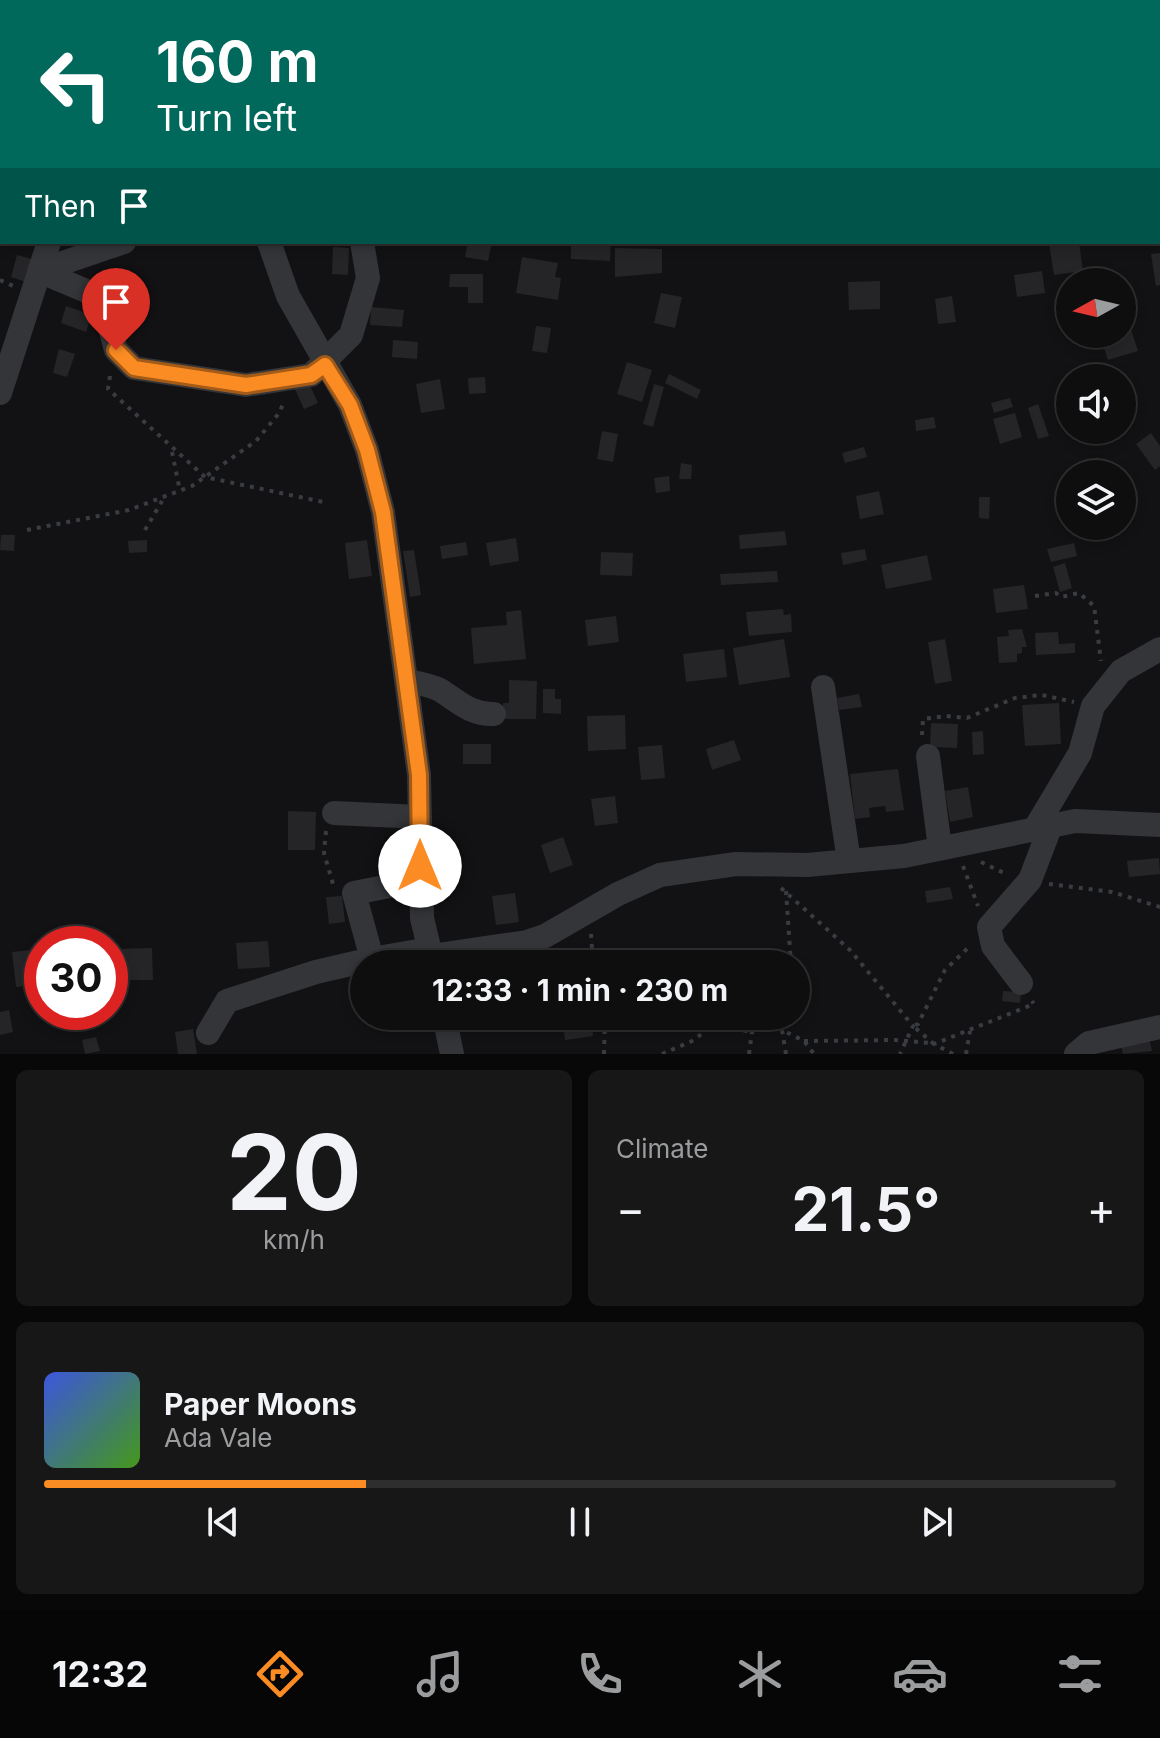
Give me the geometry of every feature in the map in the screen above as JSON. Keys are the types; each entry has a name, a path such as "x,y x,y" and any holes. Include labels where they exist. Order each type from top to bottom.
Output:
{"street":[{"path":"0,393 48,244"},
{"path":"39,271 118,244"},
{"path":"270,244 288,296 350,405 367,450 383,512 419,775 422,918 430,950"},
{"path":"39,271 91,293 104,305 116,350 134,368 246,385 311,375 325,365 351,335 368,278 362,244"},
{"path":"1021,983 993,946 989,927 1030,880 1044,826 1080,753 1098,699 1121,671 1160,649"},
{"path":"407,681 436,688 465,708 482,715 494,714"},
{"path":"823,687 849,861"},
{"path":"928,756 952,851"},
{"path":"334,813 420,817"},
{"path":"472,950 527,942 660,875 750,865 849,861 952,851 1044,826 1103,821 1160,825"},
{"path":"370,950 354,893 420,880"},
{"path":"208,1033 227,1001 350,964"},
{"path":"1076,1054 1089,1043 1160,1027"},
{"path":"447,1030 452,1054"}],"path":[{"path":"116,350 108,389 205,477 328,503"},
{"path":"27,530 61,526 163,499 205,477 256,441 280,412 292,378"},
{"path":"172,450 180,491"},
{"path":"145,530 163,499"},
{"path":"928,756 921,738 923,719 946,716 967,718 1015,698 1042,695 1098,699 1094,606 1079,593 1061,597 1056,593 1035,596"},
{"path":"334,813 324,836 324,853 334,889 354,893"},
{"path":"900,1054 945,970 989,927 963,868 952,851"},
{"path":"970,857 1006,874 1112,892 1160,907"},
{"path":"750,865 786,892 850,950 913,1026 934,1044 953,1054"},
{"path":"790,865 786,892 790,950"},
{"path":"590,912 592,950"},
{"path":"804,1041 907,1040 934,1044 1034,1004 1021,983"},
{"path":"662,1054 692,1041 714,1025 752,1032 758,1030"},
{"path":"604,1054 605,1030"},
{"path":"782,1030 804,1041 814,1054"},
{"path":"782,1030 786,1054"},
{"path":"966,1054 970,1031"},
{"path":"749,1054 752,1032"}],"building":[{"path":"468,244 492,244 488,261 465,257"},
{"path":"571,244 611,244 610,261 571,259"},
{"path":"1049,244 1079,244 1083,268 1056,268 1056,275"},
{"path":"333,247 349,248 348,275 332,274"},
{"path":"615,248 662,249 662,273 615,277"},
{"path":"1160,253 1160,285 1156,286 1151,254"},
{"path":"17,255 32,259 26,282 11,277"},
{"path":"522,257 558,263 555,277 561,278 558,300 516,293"},
{"path":"1042,271 1045,293 1017,297 1014,275"},
{"path":"450,274 483,274 483,303 468,303 468,287 449,287"},
{"path":"880,281 880,309 849,310 848,282"},
{"path":"661,293 682,297 675,328 654,323"},
{"path":"952,296 956,322 938,324 935,299"},
{"path":"66,306 92,315 86,332 61,323"},
{"path":"371,307 404,310 402,327 370,325"},
{"path":"536,326 551,328 547,353 532,351"},
{"path":"393,340 418,342 417,359 392,357"},
{"path":"1136,345 1138,351 1108,360 1104,348 1136,348"},
{"path":"59,349 75,354 67,377 53,373"},
{"path":"627,362 652,370 642,402 617,394"},
{"path":"669,374 701,390 697,399 665,383"},
{"path":"485,377 486,393 469,394 468,378"},
{"path":"440,379 445,409 421,413 416,384"},
{"path":"308,381 318,403 304,409 294,387"},
{"path":"654,384 664,387 653,427 643,424"},
{"path":"1010,398 1013,407 994,413 991,403"},
{"path":"1038,404 1049,436 1038,439 1028,408"},
{"path":"1015,413 1022,437 1000,444 993,419"},
{"path":"934,417 936,428 916,431 915,420"},
{"path":"602,431 618,434 613,462 597,459"},
{"path":"1151,433 1160,446 1160,466 1155,470 1136,444"},
{"path":"864,447 867,457 845,463 842,453"},
{"path":"681,463 692,465 691,479 679,479"},
{"path":"669,476 670,491 656,493 654,478"},
{"path":"879,491 884,514 860,519 856,496"},
{"path":"979,497 990,497 989,519 979,518"},
{"path":"785,531 787,545 740,549 739,535"},
{"path":"1,535 15,535 14,551 0,550"},
{"path":"516,538 519,561 490,566 486,543"},
{"path":"147,540 147,552 129,553 128,541"},
{"path":"367,540 372,576 349,579 345,543"},
{"path":"466,542 468,555 442,559 440,546"},
{"path":"1074,543 1077,556 1051,562 1047,549"},
{"path":"865,549 867,560 843,565 841,553"},
{"path":"414,550 421,595 410,597 403,551"},
{"path":"601,552 633,553 632,576 600,575"},
{"path":"927,555 932,580 886,589 881,565"},
{"path":"1065,563 1072,588 1060,592 1053,567"},
{"path":"777,571 778,582 721,585 720,574"},
{"path":"1024,585 1028,609 996,613 993,589"},
{"path":"783,609 784,615 791,614 792,632 749,636 746,612"},
{"path":"521,610 526,659 474,664 471,628 507,625 506,612"},
{"path":"616,616 619,642 588,646 585,620"},
{"path":"1022,629 1027,647 1022,647 1022,653 1017,654 1017,662 999,663 997,637 1009,636 1008,630"},
{"path":"1058,632 1059,644 1075,643 1075,653 1036,655 1035,633"},
{"path":"784,639 790,677 739,685 733,648"},
{"path":"945,639 952,681 935,684 928,642"},
{"path":"724,649 727,677 686,682 683,654"},
{"path":"509,680 537,681 536,719 503,719 503,703 509,703"},
{"path":"543,689 555,689 555,699 561,699 561,714 543,713"},
{"path":"859,694 862,707 839,710 837,698"},
{"path":"1059,703 1061,744 1025,746 1022,705"},
{"path":"625,715 626,749 588,751 587,716"},
{"path":"931,723 958,724 957,748 930,747"},
{"path":"983,731 984,754 973,755 972,732"},
{"path":"734,740 741,760 712,770 706,749"},
{"path":"463,744 491,744 491,764 463,764"},
{"path":"662,745 665,778 641,780 638,747"},
{"path":"898,769 904,810 886,812 885,806 869,808 870,817 855,819 850,774"},
{"path":"968,787 973,817 950,822 945,791"},
{"path":"615,796 618,823 595,826 591,799"},
{"path":"288,811 316,812 315,850 288,850"},
{"path":"563,837 573,865 550,873 541,845"},
{"path":"1159,858 1160,874 1129,877 1127,861"},
{"path":"950,887 953,899 927,903 925,891"},
{"path":"515,893 519,922 496,925 492,896"},
{"path":"342,896 345,922 329,924 326,897"},
{"path":"268,941 270,967 238,969 236,943"},
{"path":"152,948 153,980 128,980 128,949"},
{"path":"24,951 24,986 16,987 12,952"},
{"path":"1003,991 1021,992 1020,1003 1002,1001"},
{"path":"9,1010 13,1032 0,1035 0,1012"},
{"path":"193,1029 197,1054 178,1054 175,1032"},
{"path":"564,1030 592,1030 593,1036 565,1040"},
{"path":"96,1037 100,1051 85,1054 82,1040"},
{"path":"1149,1037 1152,1051 1123,1054 1121,1045"}],"route":[{"path":"116,350 134,368 246,385 311,375 325,365 350,405 367,450 383,512 419,775 420,866"}]}
